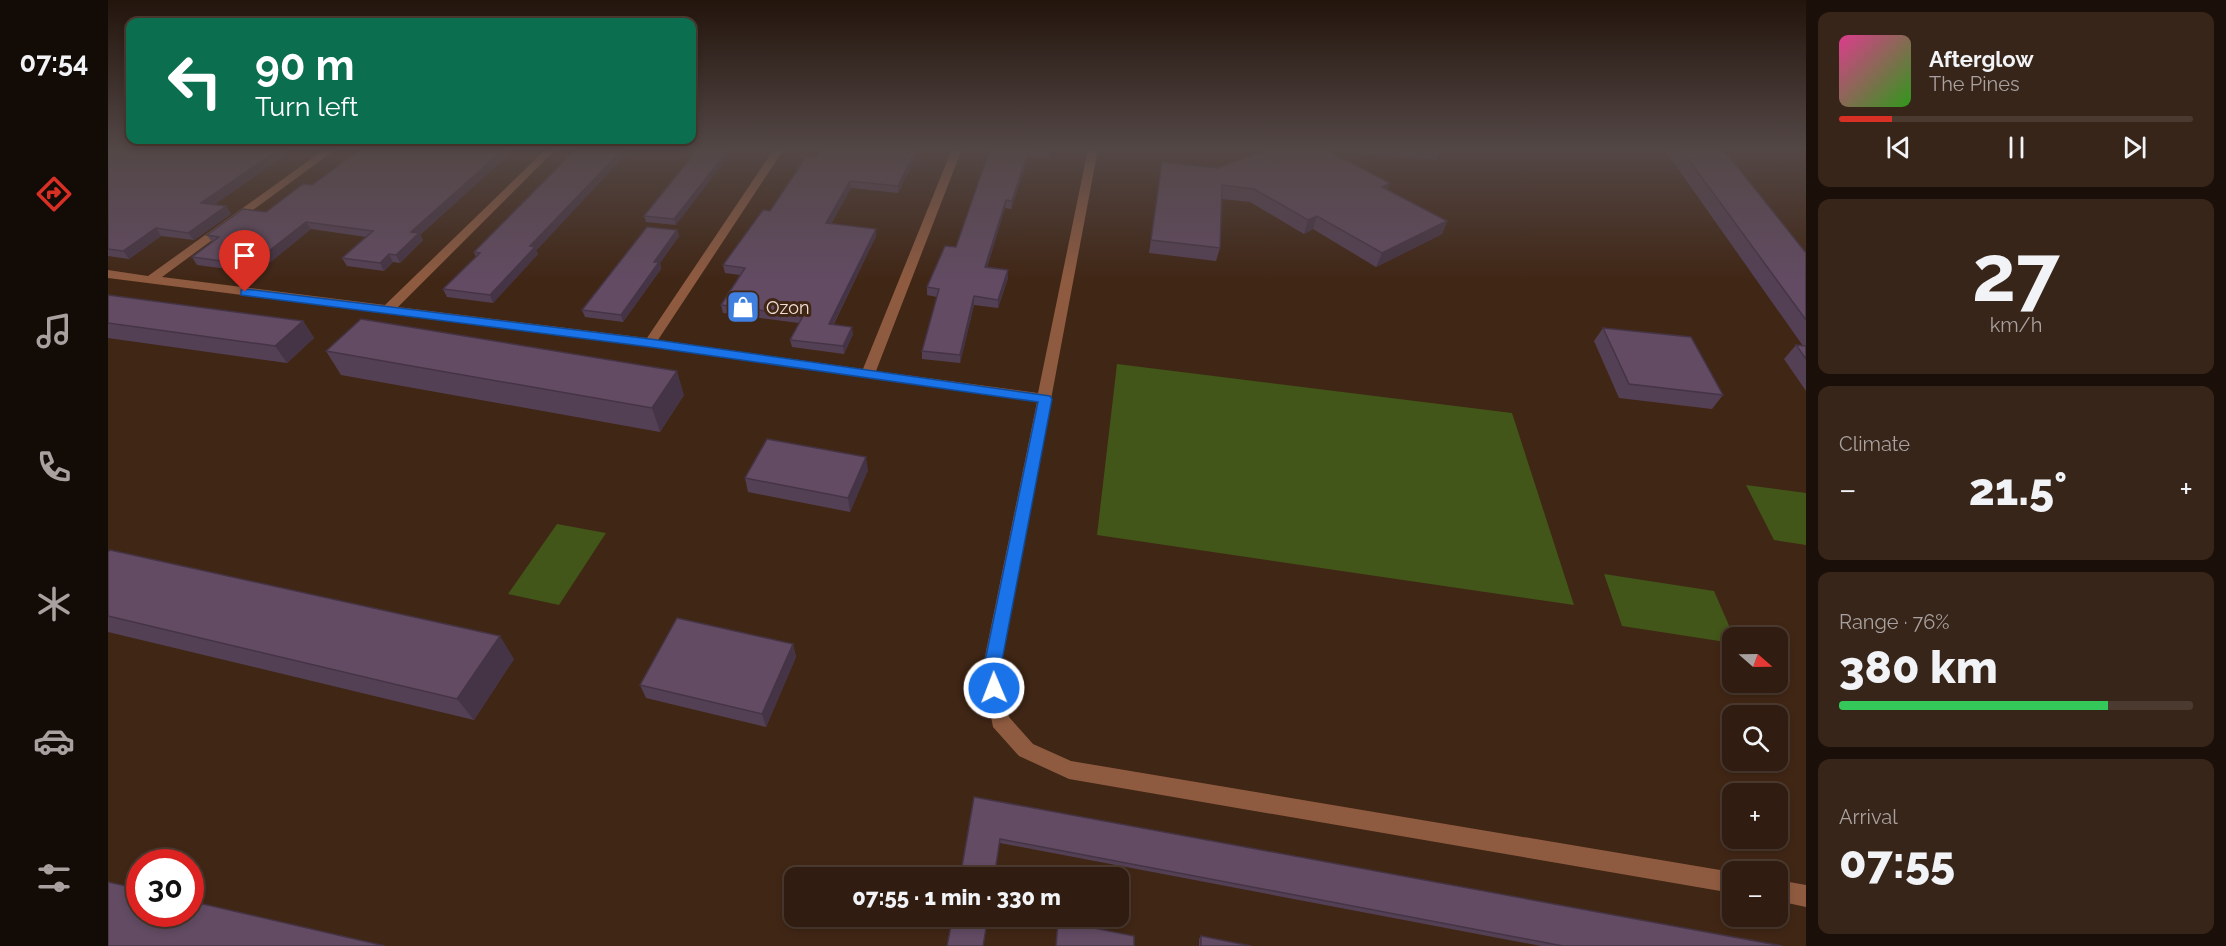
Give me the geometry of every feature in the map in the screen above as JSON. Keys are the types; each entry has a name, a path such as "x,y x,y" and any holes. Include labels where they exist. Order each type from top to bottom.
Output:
{"street":[{"path":"150,280 269,193"},
{"path":"387,311 506,193"},
{"path":"650,343 749,193"},
{"path":"867,375 939,193"},
{"path":"1084,193 991,671 1000,721 1026,750 1069,770 1722,881"},
{"path":"108,274 650,343 1045,399"},
{"path":"1788,893 1806,896"}],"green space":[{"path":"1117,364 1512,413 1574,605 1097,535"},
{"path":"1746,485 1806,493 1806,545 1774,540"},
{"path":"557,524 606,533 559,605 508,594"},
{"path":"1604,574 1714,591 1730,627 1722,627 1722,641 1622,626"}],"building":[{"path":"108,193 215,193 201,203 226,206 188,233 156,228 123,251 108,249"},
{"path":"291,193 455,193 411,232 419,233 396,255 389,254 380,263 342,258 373,231 306,222 251,265 192,257 219,237 207,235 243,209 266,212"},
{"path":"532,193 581,193 530,246 535,247 490,295 443,289 480,253 474,252"},
{"path":"662,193 694,193 674,219 644,216"},
{"path":"782,193 843,193 826,223 876,229 829,324 852,327 843,346 790,340 803,316 721,305 745,268 723,265 763,210 770,211"},
{"path":"975,193 1015,193 1012,201 1006,200 985,267 1008,270 998,300 974,296 960,355 922,351 939,289 927,287 945,246 956,247"},
{"path":"1158,193 1222,193 1220,248 1151,240"},
{"path":"1261,193 1394,193 1447,221 1382,253 1317,216 1308,220"},
{"path":"1713,193 1758,193 1806,253 1806,320"},
{"path":"647,227 677,230 654,262 659,262 621,315 582,310"},
{"path":"108,295 303,321 275,346 108,323"},
{"path":"361,319 677,371 652,408 326,351"},
{"path":"1603,328 1691,337 1723,395 1629,384"},
{"path":"1796,345 1806,346 1806,359"},
{"path":"767,439 866,457 848,498 745,478"},
{"path":"110,550 500,636 457,699 108,616 108,552"},
{"path":"677,618 793,644 762,714 640,685"},
{"path":"974,797 1782,946 1563,946 1000,839 996,867 962,867"},
{"path":"108,882 126,886 126,927 204,927 204,904 385,946 108,946"},
{"path":"951,927 986,927 983,946 947,946"},
{"path":"1058,927 1088,927 1134,936 1134,946 1056,946"},
{"path":"1201,936 1251,946 1201,946"}],"place":[{"name":"Ozon","path":"743,307"}],"route":[{"path":"245,292 650,343 1045,399 991,671 994,688"}]}
